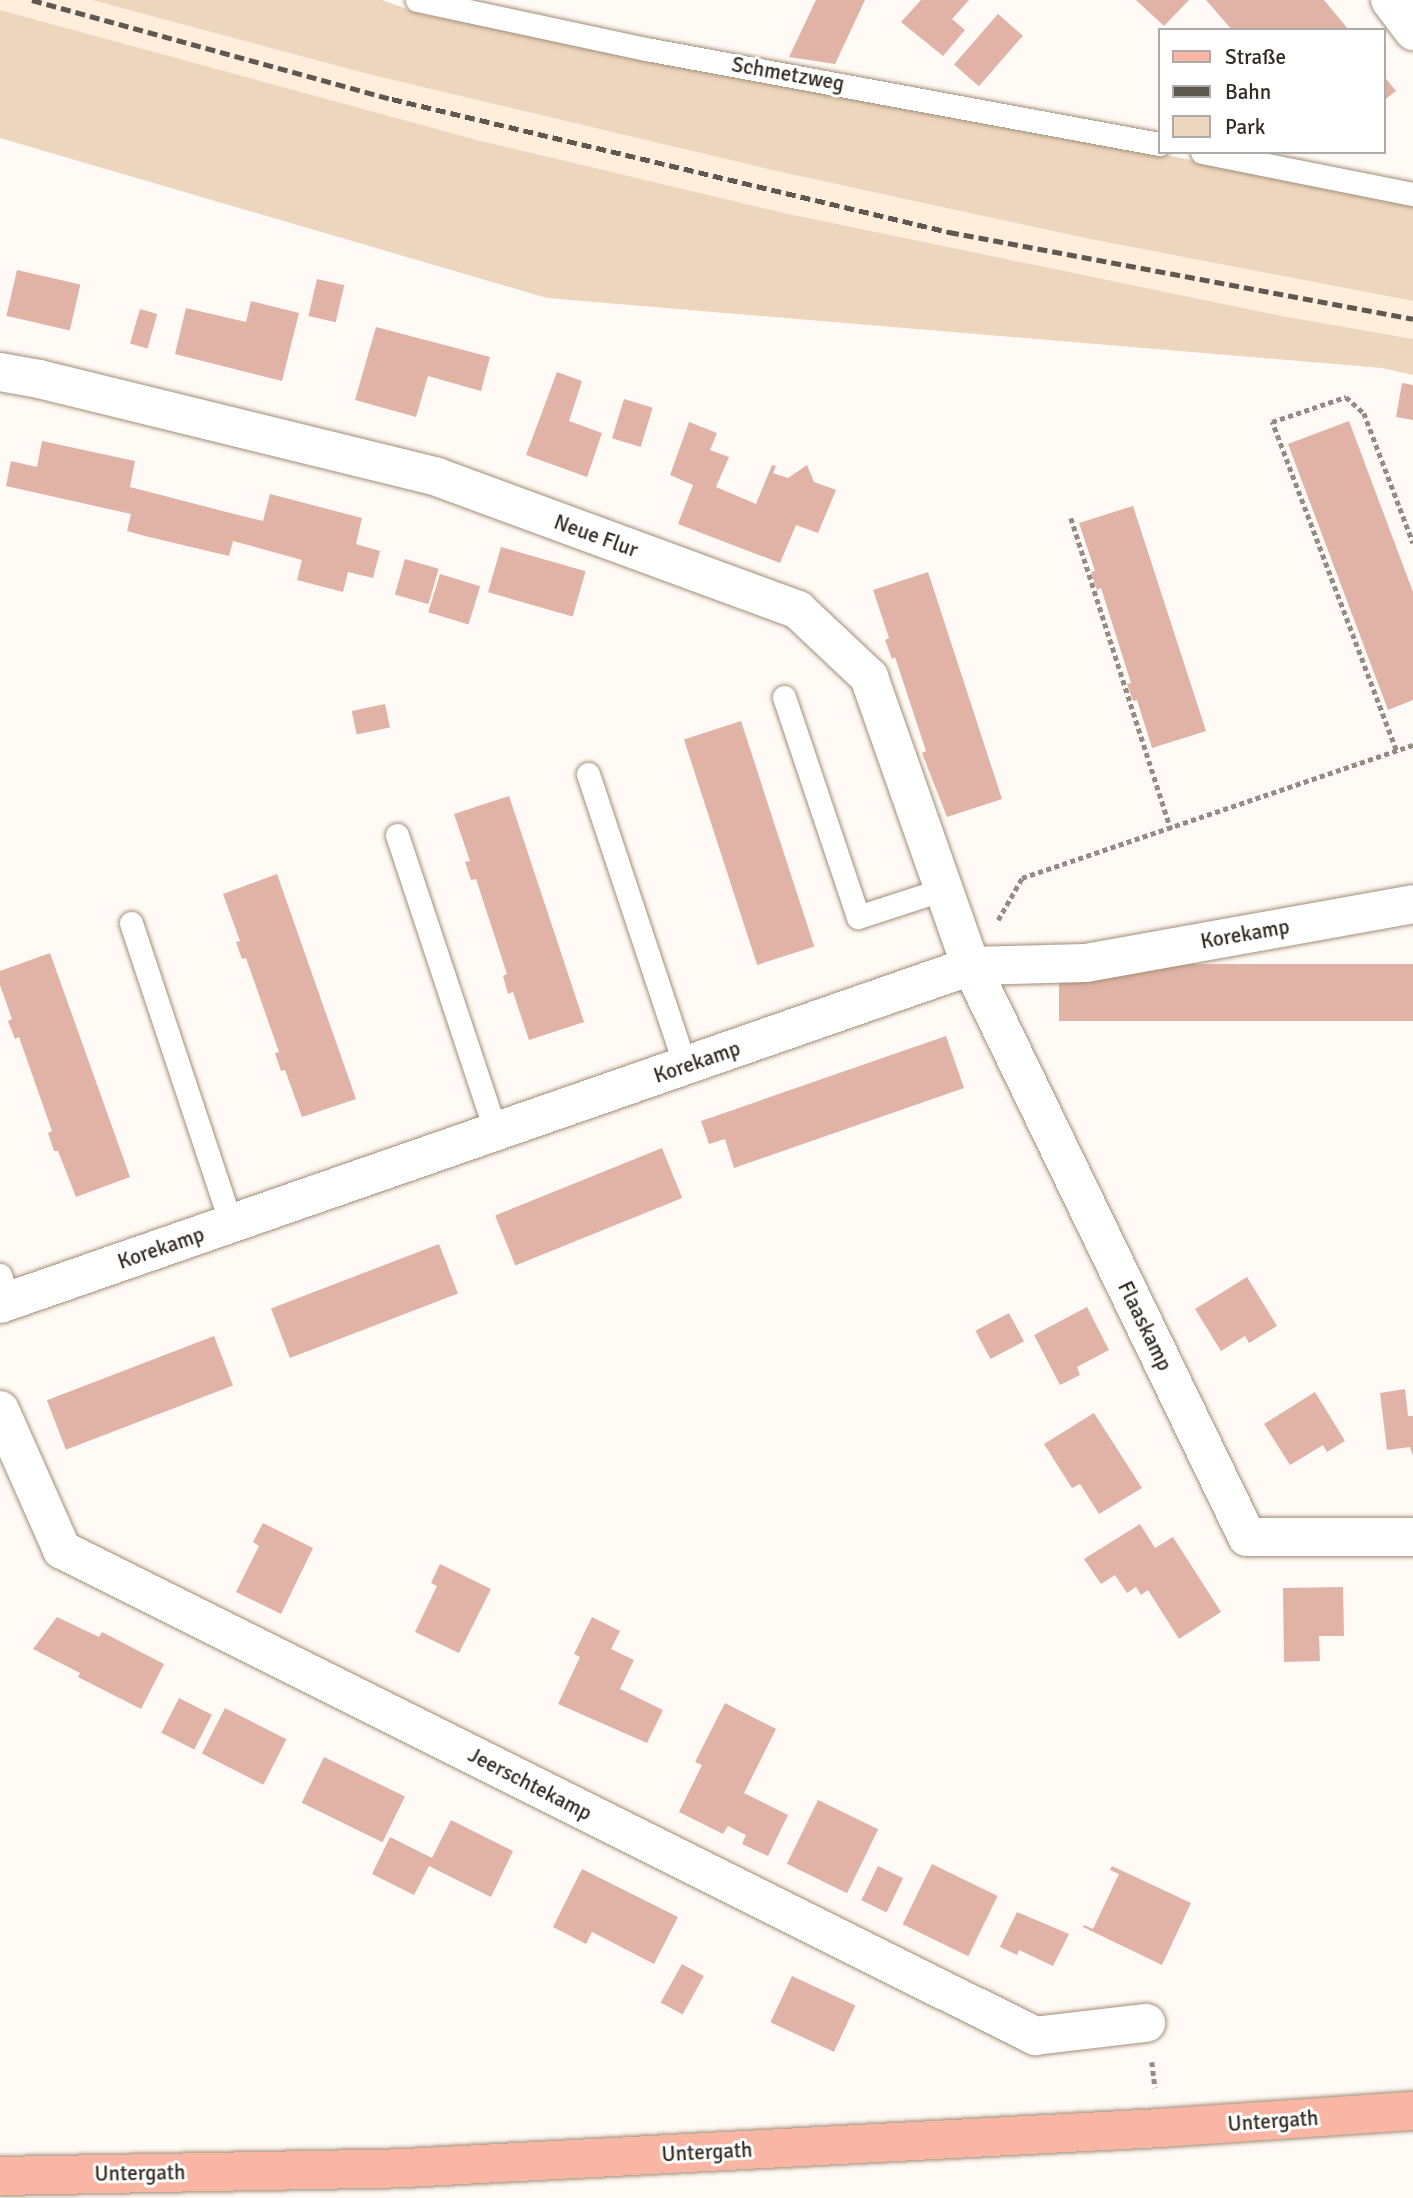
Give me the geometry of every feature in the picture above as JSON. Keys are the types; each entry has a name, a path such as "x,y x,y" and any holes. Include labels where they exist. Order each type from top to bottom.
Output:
{"main road":[{"name":"Untergath","path":"0,2176 405,2168 1161,2129 1413,2111"}],"street":[{"path":"1390,0 1413,31"},
{"name":"Neue Flur","path":"0,372 39,379 437,477 798,610 869,677 971,966"},
{"name":"Korekamp","path":"3,1294 231,1224 971,966 1086,963 1413,904"},
{"name":"Flaaskamp","path":"971,966 1247,1537 1413,1537"},
{"name":"Jeerschtekamp","path":"0,1410 62,1550 1035,2036 1146,2024"}],"lane":[{"name":"Schmetzweg","path":"417,0 646,49 1158,144"},
{"path":"1212,154 1413,194"},
{"path":"784,697 858,917 944,889"},
{"path":"588,774 685,1066"},
{"path":"397,835 496,1132"},
{"path":"131,923 231,1224"}],"path":[{"path":"1396,750 1272,422 1346,397 1364,413 1413,543"},
{"path":"1071,519 1171,829"},
{"path":"971,966 1021,878 1413,745"},
{"path":"1146,2024 1161,2129"}],"shaded area":[{"path":"0,0 92,0 372,75 772,170 1090,239 1413,301 1413,339 1282,316 784,213 477,140 88,36 0,10"}],"green space":[{"path":"92,0 382,0 421,14 1413,202 1413,301 1090,239 772,170 372,75"},
{"path":"0,10 477,140 784,213 1282,316 1413,339 1413,375 1382,368 547,298 0,138"}],"building":[{"path":"816,0 865,0 835,64 789,57"},
{"path":"921,0 969,0 952,19 965,30 943,56 901,22"},
{"path":"1136,0 1189,0 1164,26"},
{"path":"1206,0 1324,0 1347,28 1230,28"},
{"path":"998,14 1023,36 979,86 954,65"},
{"path":"1385,77 1396,91 1385,99"},
{"path":"17,270 80,285 70,330 6,316"},
{"path":"317,279 344,285 336,322 308,316"},
{"path":"251,301 299,313 282,381 175,354 186,308 246,322"},
{"path":"140,309 157,314 147,349 130,344"},
{"path":"376,327 490,357 481,391 428,376 416,417 355,400"},
{"path":"557,372 582,381 569,421 602,433 587,477 526,455"},
{"path":"1402,383 1413,385 1413,420 1396,417"},
{"path":"624,399 653,408 641,447 612,438"},
{"path":"1349,421 1413,592 1413,700 1388,710 1288,444"},
{"path":"689,422 717,433 710,450 729,457 716,487 756,504 772,465 776,466 773,473 788,478 807,465 814,482 836,490 818,533 796,525 780,563 678,524 693,485 670,475"},
{"path":"42,441 135,461 130,487 238,515 263,521 270,494 362,518 356,544 380,551 373,578 348,572 343,592 297,580 302,560 233,541 229,556 145,536 127,531 131,514 6,486 11,461 37,467"},
{"path":"1133,506 1206,731 1152,748 1137,700 1133,701 1127,684 1131,683 1101,588 1097,590 1091,572 1095,571 1079,523"},
{"path":"501,547 586,571 573,616 488,592"},
{"path":"405,559 439,569 428,604 395,595"},
{"path":"928,572 1002,799 947,817 922,753 926,751 895,657 892,659 885,640 889,638 873,590"},
{"path":"440,574 480,586 468,625 428,612"},
{"path":"385,704 390,727 357,735 352,711"},
{"path":"741,721 814,946 757,965 684,740"},
{"path":"509,796 584,1022 529,1040 513,992 508,994 503,976 507,974 476,879 471,880 465,862 470,861 454,814"},
{"path":"277,874 356,1099 302,1117 285,1070 281,1071 275,1053 279,1052 246,958 242,959 236,942 240,941 223,894"},
{"path":"50,953 130,1177 76,1197 58,1151 54,1151 48,1133 52,1131 19,1037 15,1039 8,1021 12,1019 0,985 0,971"},
{"path":"1059,964 1413,964 1413,1021 1059,1021"},
{"path":"946,1036 964,1088 734,1168 725,1139 709,1144 701,1121"},
{"path":"662,1148 682,1198 515,1265 495,1215"},
{"path":"439,1244 458,1293 290,1358 271,1309"},
{"path":"1247,1277 1277,1326 1249,1343 1245,1336 1221,1351 1195,1309"},
{"path":"1087,1307 1109,1350 1077,1367 1080,1375 1060,1385 1034,1335"},
{"path":"1009,1313 1024,1341 990,1359 975,1331"},
{"path":"214,1336 233,1385 66,1450 47,1400"},
{"path":"1405,1389 1408,1416 1413,1416 1413,1456 1410,1447 1387,1450 1380,1393"},
{"path":"1315,1392 1345,1441 1327,1452 1323,1445 1290,1465 1264,1424"},
{"path":"1094,1413 1142,1488 1099,1514 1080,1484 1072,1488 1044,1444"},
{"path":"263,1523 313,1548 281,1614 236,1592 259,1546 253,1542"},
{"path":"1140,1524 1155,1548 1173,1537 1221,1612 1179,1639 1148,1590 1141,1595 1136,1587 1127,1593 1115,1575 1101,1584 1084,1559"},
{"path":"440,1564 491,1589 459,1653 415,1632 437,1586 431,1583"},
{"path":"1343,1587 1344,1636 1319,1636 1320,1661 1284,1662 1283,1588"},
{"path":"57,1617 99,1637 102,1632 164,1664 141,1709 78,1677 80,1673 33,1649"},
{"path":"592,1617 620,1631 611,1649 634,1660 620,1689 663,1710 647,1743 558,1704 580,1657 574,1654"},
{"path":"179,1698 212,1715 194,1750 161,1733"},
{"path":"725,1703 776,1729 744,1793 788,1815 768,1856 742,1844 746,1835 728,1826 723,1834 679,1812 702,1765 695,1762"},
{"path":"225,1708 286,1739 263,1785 202,1753"},
{"path":"324,1757 405,1796 383,1842 302,1803"},
{"path":"818,1800 878,1829 847,1893 787,1864"},
{"path":"451,1820 513,1851 491,1897 429,1866 414,1895 372,1874 390,1837 432,1858"},
{"path":"932,1864 998,1896 968,1956 903,1924"},
{"path":"878,1866 903,1878 887,1912 861,1900"},
{"path":"1112,1866 1191,1903 1162,1965 1083,1927 1084,1925 1093,1929 1119,1874 1110,1870"},
{"path":"582,1869 678,1917 654,1964 592,1932 586,1944 553,1927"},
{"path":"1017,1912 1069,1934 1053,1966 1019,1950 1017,1955 1000,1947"},
{"path":"682,1964 704,1976 683,2015 661,2002"},
{"path":"792,1976 855,2006 834,2052 770,2022"}],"railway":[{"path":"32,0 392,99 949,232 1413,319"}]}
